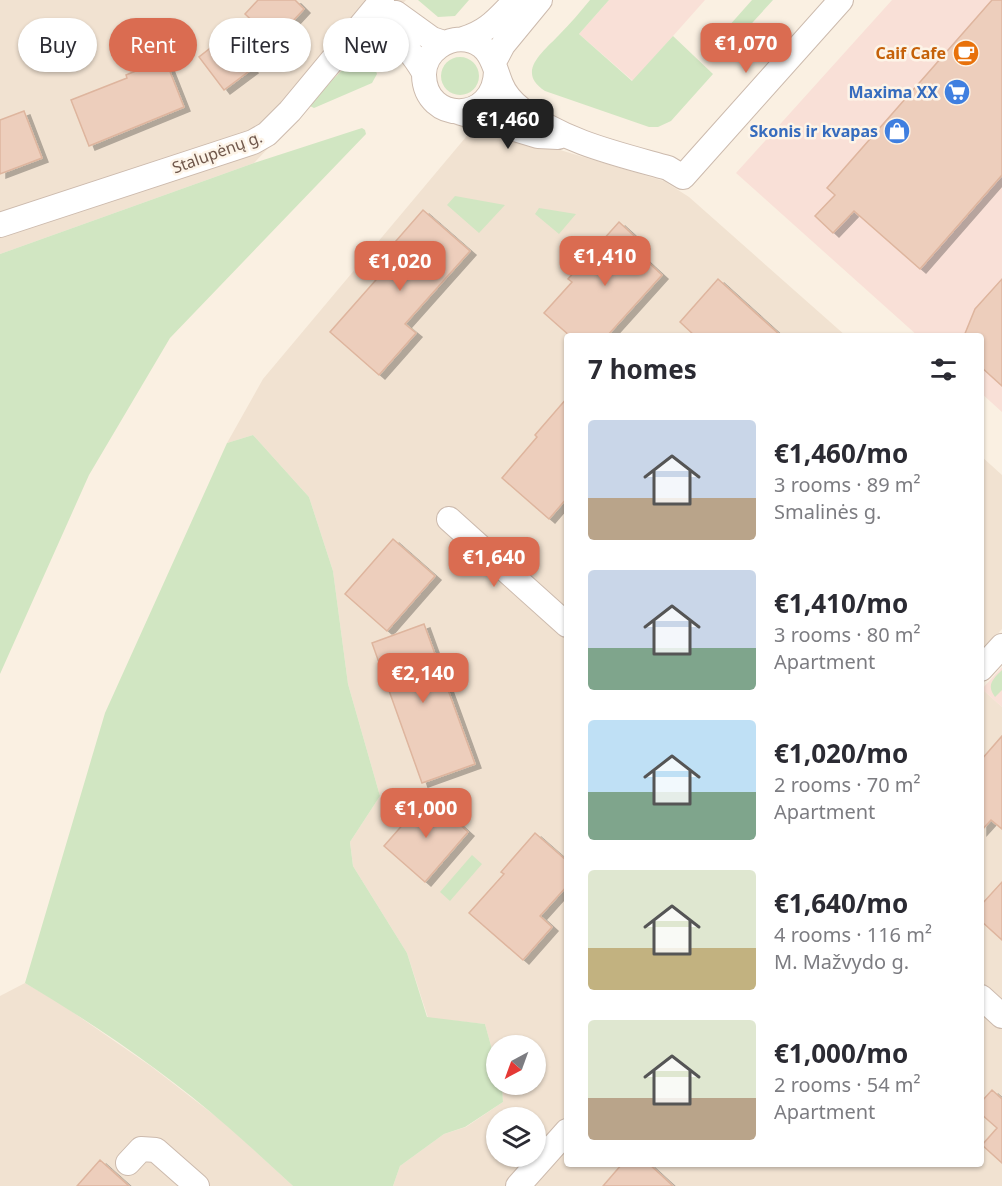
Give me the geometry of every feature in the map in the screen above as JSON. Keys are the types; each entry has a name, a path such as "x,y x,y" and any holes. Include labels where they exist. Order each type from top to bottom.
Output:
{"street":[{"path":"516,0 490,27 476,36 454,41 430,55 424,73 429,95 447,110 538,136 567,137"},
{"path":"458,112 479,107 494,91 495,67 503,45 540,0"},
{"path":"378,4 396,13 432,39 482,46 495,67 505,92 520,108 567,137 668,168 682,177 841,0"},
{"path":"378,4 386,26 410,51 424,73"},
{"name":"Stalupėnų g.","path":"0,225 242,146 267,134 290,111 378,4"},
{"path":"448,519 564,622"},
{"path":"984,666 1002,646"},
{"path":"984,1000 1002,1016"},
{"path":"518,1186 564,1134"},
{"path":"128,1163 141,1149 156,1150 196,1186"}],"shaded area":[{"path":"0,0 406,0 390,18 323,18 323,72 341,72 254,163 0,254"},
{"path":"609,0 705,0 633,81 579,34"},
{"path":"892,0 1002,0 1002,412 984,396 984,333 915,333 736,173"},
{"path":"476,125 664,181 689,197 843,333 564,333 564,1167 984,1167 984,691 1002,707 1002,1186 393,1186 400,1166 444,1134 466,1127 486,1113 486,1167 546,1167 546,1107 496,1107 503,1102 503,1095 546,1095 546,1035 488,1035 485,1024 428,1018 407,953 353,866 350,842 380,796 348,684 333,571 309,497 253,435 227,443 263,379"},
{"path":"984,459 1002,475 1002,629 984,649"},
{"path":"1002,667 1002,707 984,691 984,687"},
{"path":"25,983 61,1004 152,1067 227,1125 293,1186 0,1186 0,996"}],"green space":[{"path":"418,0 469,0 455,16 438,17"},
{"path":"590,0 609,0 579,34 632,81 673,36 713,74 671,121 658,127 649,127 545,91 536,84 532,76 535,62"},
{"path":"752,0 773,0 726,58 712,45"},
{"path":"460,57 473,63 479,76 473,89 460,95 447,89 441,76 447,63"},
{"path":"340,72 376,72 372,83 314,108 310,106 311,102"},
{"path":"362,128 366,134 170,338 89,475 0,674 0,254 254,163"},
{"path":"455,196 505,205 479,233 447,205"},
{"path":"539,208 576,214 559,234 535,214"},
{"path":"253,435 309,497 333,571 348,684 380,796 350,842 353,866 407,953 427,1017 485,1024 488,1035 486,1035 486,1095 503,1095 503,1102 495,1107 486,1107 486,1113 465,1127 444,1134 400,1166 393,1186 293,1186 228,1127 155,1069 104,1033 25,983 105,713 227,443"},
{"path":"1002,670 1002,690 995,697 991,686 993,679"},
{"path":"472,855 482,864 450,901 440,892"}],"building":[{"path":"258,0 295,0 304,9 296,18 249,18 245,14"},
{"name":"Maxima XX","path":"992,0 1002,0 1002,175 920,269 854,211 833,233 815,216 835,195 827,188"},
{"path":"209,49 209,70 199,57"},
{"path":"133,72 170,72 184,107 89,146 71,100 127,78 126,75"},
{"path":"210,72 248,72 224,90"},
{"path":"24,111 42,158 0,174 0,120"},
{"path":"423,210 470,251 405,324 416,333 379,375 330,332 390,264 382,257"},
{"path":"619,222 644,245 637,252 662,275 610,333 567,333 544,313 572,282 568,279"},
{"path":"718,279 778,333 692,333 680,322"},
{"path":"1002,279 1002,386 984,370 984,333 965,333 975,309"},
{"path":"564,401 564,502 549,519 502,478 537,437 535,435"},
{"path":"393,539 435,576 387,631 345,594"},
{"path":"424,624 475,764 422,783 372,643"},
{"path":"1002,736 1002,829 991,820 984,828 984,757"},
{"path":"428,796 468,832 425,882 384,846"},
{"path":"535,833 564,858 564,889 540,916 552,927 523,960 469,913 504,874 501,872"},
{"path":"1002,882 1002,940 984,924 984,902"},
{"path":"992,1090 1002,1099 1002,1163 984,1147 984,1143 997,1128 984,1117 984,1099"},
{"path":"100,1160 129,1186 77,1186"},
{"path":"619,1167 652,1167 673,1186 603,1186"}],"place":[{"name":"Caif Cafe","path":"966,53"},
{"name":"Maxima XX","path":"957,92"},
{"name":"Skonis ir kvapas","path":"897,131"}]}
